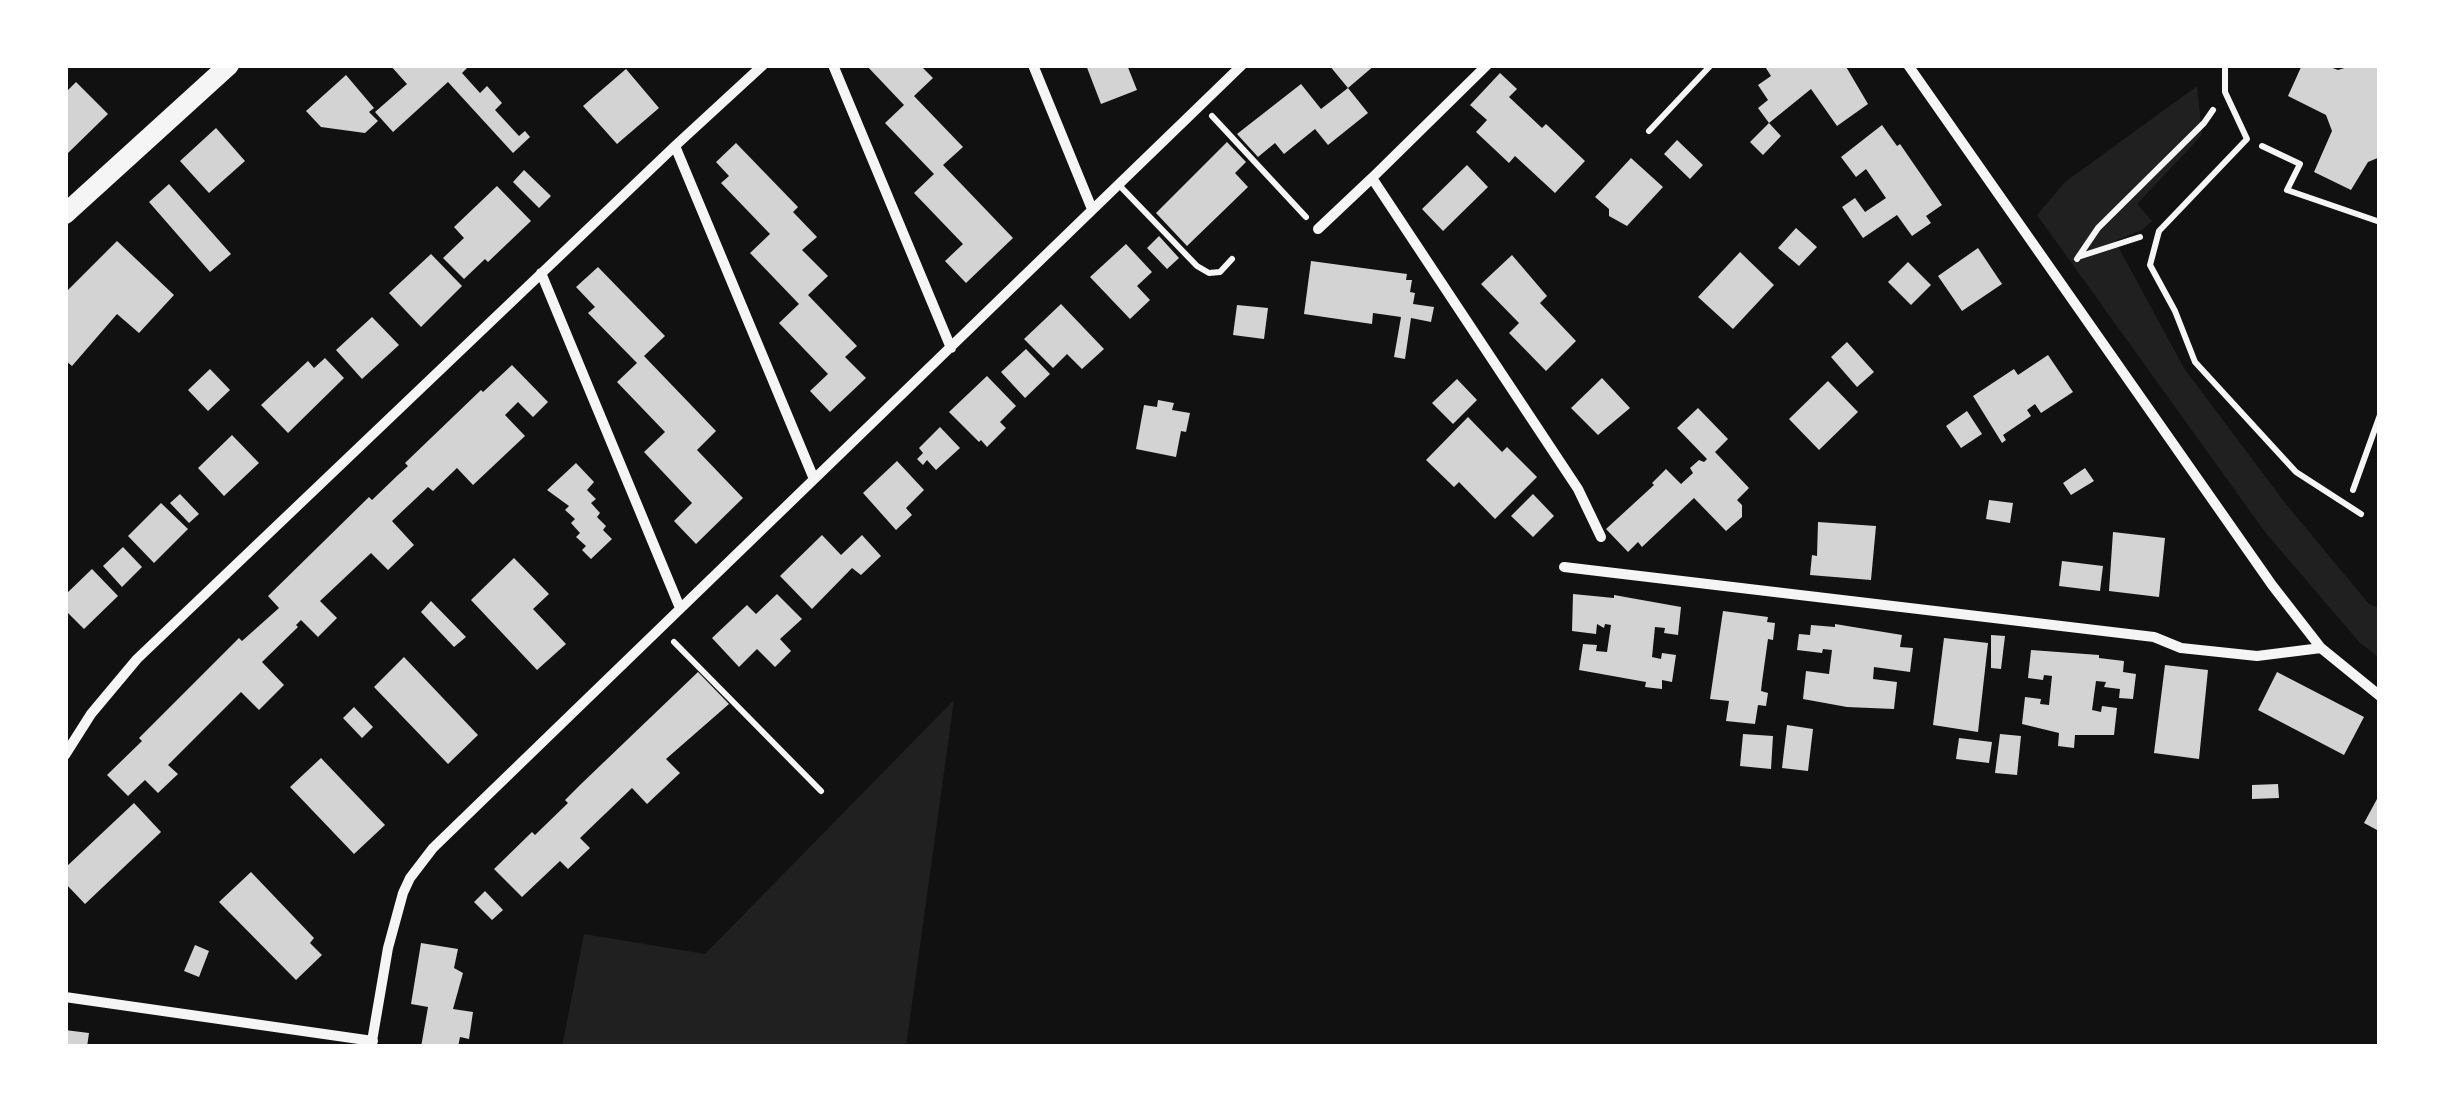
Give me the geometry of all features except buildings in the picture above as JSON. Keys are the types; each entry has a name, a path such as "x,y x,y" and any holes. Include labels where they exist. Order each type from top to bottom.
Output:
{"main road":[{"path":"65,214 229,65"}],"street":[{"path":"65,755 92,714 138,659 764,65"},
{"path":"833,65 951,348"},
{"path":"1033,65 1092,208"},
{"path":"65,997 372,1044 388,948 403,893 421,862 1242,65"},
{"path":"1318,230 1487,65"},
{"path":"1908,65 2272,585 2320,648 2380,696"},
{"path":"675,146 814,479"},
{"path":"1372,178 1578,489 1601,537"},
{"path":"541,273 680,608"},
{"path":"1564,567 2154,637 2181,648 2256,656 2320,648"}],"lane":[{"path":"1650,131 1711,65"},
{"path":"2226,65 2225,92 2248,139 2159,231 2150,265 2176,312 2194,362 2296,472 2361,514"},
{"path":"1118,183 1197,266 1208,273 1220,272 1232,259"}],"path":[{"path":"2058,278 2098,228 2204,123 2225,92"},
{"path":"1200,104 1318,230"},
{"path":"2248,139 2300,164 2287,190 2380,222"},
{"path":"2077,258 2159,231"},
{"path":"2347,505 2380,415"},
{"path":"659,627 821,791"}],"shaded area":[{"path":"2197,86 2202,135 2137,204 2152,221 2142,230 2115,241 2184,368 2285,503 2369,604 2380,608 2380,658 2360,643 2265,532 2037,215 2065,182"},
{"path":"954,700 906,1047 562,1047 584,934 705,954"}]}
